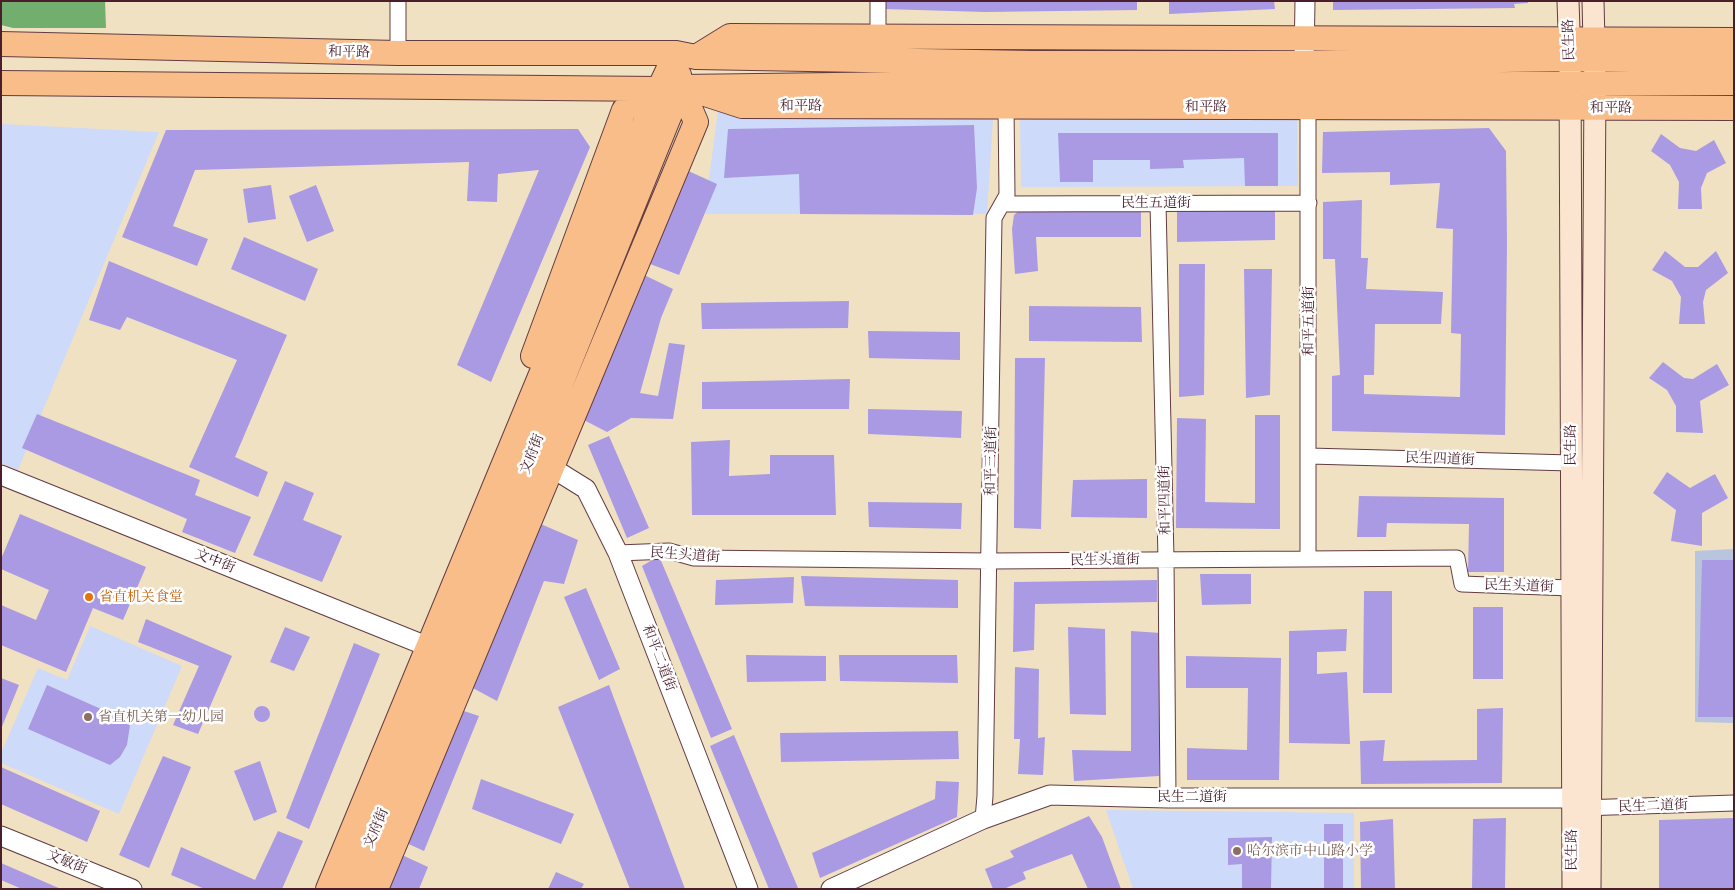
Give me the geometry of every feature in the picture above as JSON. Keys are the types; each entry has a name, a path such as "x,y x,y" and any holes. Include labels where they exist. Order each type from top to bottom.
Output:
{"main road":[{"name":"民生路","path":"1568,1 1570,83 1571,588 1578,805 1590,889"},
{"name":"民生路","path":"1573,889 1578,805 1595,108 1592,1"},
{"name":"和平路","path":"686,55 730,36 1305,38 1569,49 1734,40"},
{"path":"821,59 878,36"},
{"name":"和平路","path":"9,42 398,53 686,55 1032,63 1570,108 1734,108"},
{"name":"和平路","path":"670,88 742,106 1006,107 1307,85 1569,49"},
{"name":"和平路","path":"1594,49 1734,61"},
{"name":"文府街","path":"311,889 686,55"},
{"name":"和平路","path":"1,83 670,88 996,83 1307,85 1734,83"},
{"path":"1,87 26,83"},
{"path":"816,106 873,84"},
{"path":"376,889 696,122 670,88"},
{"name":"文府街","path":"351,889 532,455 670,88"},
{"name":"文府街","path":"328,889 422,644"}],"street":[{"path":"398,1 398,53"},
{"path":"878,1 878,36"},
{"path":"1305,1 1307,85"},
{"name":"和平五道街","path":"1307,85 1309,203 1308,558"},
{"name":"和平三道街","path":"983,819 990,561 994,218 1007,196 1006,107"},
{"name":"和平四道街","path":"1158,203 1166,559 1168,798"},
{"name":"民生五道街","path":"1003,204 1309,203"},
{"name":"和平二道街","path":"532,455 586,489 618,553 748,889"},
{"name":"民生四道街","path":"1309,456 1571,463"},
{"name":"文中街","path":"1,475 422,644"},
{"name":"民生头道街","path":"618,553 669,551 694,558 990,561 1457,558 1462,584 1571,588"},
{"name":"民生二道街","path":"831,889 983,819 1050,795 1578,805 1734,803"},
{"name":"文敏街","path":"1,836 132,889"}],"shaded area":[{"path":"718,112 993,119 987,214 704,214"},
{"path":"1020,114 1297,114 1298,186 1021,187"},
{"path":"1,124 159,132 18,470 1,463"},
{"path":"1734,549 1734,723 1695,722 1695,551"},
{"name":"省直机关第一幼儿园","path":"90,626 182,666 119,814 1,763 1,753 38,668 67,680"},
{"name":"哈尔滨市中山路小学","path":"1106,810 1354,813 1354,889 1133,889"}],"green space":[{"path":"1,1 105,1 106,28 13,28 1,25"}],"building":[{"path":"883,1 1137,1 1137,10 985,12 883,9"},
{"path":"1169,1 1274,1 1275,9 1169,14"},
{"path":"1333,1 1528,1 1528,3 1514,4 1515,8 1333,10"},
{"path":"974,125 977,188 973,215 800,214 799,174 724,178 728,129"},
{"path":"1489,128 1506,151 1505,435 1332,431 1332,376 1340,375 1335,259 1323,259 1323,202 1362,200 1361,258 1368,258 1366,289 1443,292 1441,324 1375,324 1374,375 1364,375 1364,394 1460,397 1461,334 1451,333 1453,229 1436,228 1440,183 1390,185 1390,172 1322,173 1323,132"},
{"path":"578,129 590,147 491,382 457,365 539,170 498,174 497,202 467,201 469,162 195,170 173,226 208,239 197,266 122,237 166,130"},
{"path":"1058,133 1278,133 1278,186 1245,186 1244,158 1183,160 1184,168 1150,169 1150,160 1093,160 1093,182 1060,182"},
{"path":"1661,134 1680,148 1696,151 1714,140 1726,163 1707,173 1701,188 1702,209 1678,209 1679,182 1670,165 1651,151"},
{"path":"684,169 717,184 679,275 645,262"},
{"path":"271,185 276,219 248,223 243,189"},
{"path":"316,185 334,231 307,242 289,196"},
{"path":"1141,209 1141,237 1036,237 1038,271 1015,274 1012,229 1014,215 1020,210"},
{"path":"1275,209 1275,240 1177,242 1177,210"},
{"path":"244,237 318,269 305,301 231,269"},
{"path":"1665,251 1685,267 1698,267 1716,251 1728,273 1706,290 1703,302 1705,324 1679,324 1681,297 1672,281 1652,270"},
{"path":"109,261 287,335 235,457 268,472 258,497 189,467 237,360 127,317 120,330 89,320"},
{"path":"1179,264 1205,264 1204,395 1179,397"},
{"path":"1244,269 1272,269 1270,395 1246,398"},
{"path":"636,271 673,289 661,318 640,393 658,396 669,343 685,345 673,419 631,418 607,432 582,419"},
{"path":"849,301 848,328 702,329 701,303"},
{"path":"1029,306 1141,307 1142,342 1029,341"},
{"path":"868,331 960,332 960,360 869,358"},
{"path":"1015,358 1045,358 1041,529 1014,528"},
{"path":"1663,362 1684,378 1693,379 1717,364 1729,385 1700,401 1703,433 1676,432 1676,406 1667,390 1649,378"},
{"path":"850,379 849,409 702,409 702,382"},
{"path":"868,409 962,411 961,438 868,434"},
{"path":"37,414 200,480 195,495 251,517 235,553 182,532 187,519 22,448"},
{"path":"1255,415 1280,415 1280,529 1176,528 1177,418 1206,419 1205,502 1255,503"},
{"path":"609,436 649,528 627,538 588,445"},
{"path":"730,440 729,476 770,474 770,455 834,455 836,515 692,515 691,442"},
{"path":"1667,472 1690,488 1715,474 1728,498 1702,513 1702,546 1671,541 1676,510 1653,493"},
{"path":"1147,479 1147,518 1071,517 1073,480"},
{"path":"285,481 314,493 303,520 342,536 322,582 253,555"},
{"path":"1359,496 1504,498 1504,572 1468,572 1469,524 1387,523 1386,537 1357,537"},
{"path":"868,502 962,503 961,529 869,527"},
{"name":"省直机关食堂","path":"20,514 146,567 123,620 93,608 66,672 1,645 1,605 36,620 49,590 1,569 1,559"},
{"path":"536,522 578,540 564,584 544,581 497,701 469,686"},
{"path":"659,556 732,729 711,738 642,566"},
{"path":"1702,560 1734,560 1734,717 1698,717"},
{"path":"1200,574 1251,574 1251,604 1202,605"},
{"path":"801,576 958,580 958,608 805,606"},
{"path":"794,577 793,603 715,605 716,580"},
{"path":"1157,580 1157,602 1035,604 1034,650 1013,652 1014,582"},
{"path":"586,588 620,669 599,680 564,597"},
{"path":"1364,591 1392,591 1392,693 1363,693"},
{"path":"1473,607 1503,607 1503,679 1473,679"},
{"path":"146,619 232,656 198,734 173,725 199,666 138,642"},
{"path":"285,627 310,637 294,671 270,662"},
{"path":"1068,627 1105,629 1106,715 1070,714"},
{"path":"1347,629 1346,651 1317,652 1317,674 1347,672 1350,744 1289,743 1289,631"},
{"path":"1131,631 1161,633 1159,776 1074,781 1072,750 1131,751"},
{"path":"354,643 380,654 309,829 286,818"},
{"path":"746,655 826,656 826,681 747,682"},
{"path":"839,655 957,655 958,683 840,681"},
{"path":"1186,656 1281,658 1279,780 1187,780 1187,748 1247,750 1248,688 1186,688"},
{"path":"1015,667 1039,669 1038,738 1045,737 1043,775 1018,774 1020,739 1014,739"},
{"path":"1,678 19,685 1,729"},
{"path":"47,685 119,717 130,725 127,745 120,757 110,765 28,729"},
{"path":"609,685 685,889 630,889 558,707"},
{"path":"259,706 265,706 270,711 268,720 259,722 254,717 254,711"},
{"path":"1503,708 1502,783 1361,784 1360,741 1385,740 1383,761 1477,760 1477,709"},
{"path":"458,709 479,716 424,851 402,841"},
{"path":"958,731 959,759 781,762 780,733"},
{"path":"734,735 797,889 769,889 710,746"},
{"path":"163,756 191,767 149,868 119,855"},
{"path":"260,761 277,812 254,821 234,771"},
{"path":"1,767 100,811 87,842 1,804"},
{"path":"481,779 574,814 561,844 472,809"},
{"path":"936,781 959,782 957,817 820,878 812,853 935,799"},
{"path":"1089,816 1102,837 1121,889 1088,889 1072,854 1023,872 1026,879 1004,889 993,889 985,869 1014,857 1010,851"},
{"path":"1506,818 1505,889 1472,889 1473,819"},
{"path":"1734,818 1734,889 1659,889 1659,820"},
{"path":"1393,819 1395,889 1361,889 1360,822"},
{"path":"1324,824 1343,824 1343,889 1324,889"},
{"path":"278,831 303,841 282,889 205,889 171,875 181,847 255,880"},
{"path":"1272,837 1271,889 1242,889 1242,864 1228,865 1228,838"},
{"path":"402,855 428,867 419,889 387,889"},
{"path":"1,863 61,889 22,889 1,880"},
{"path":"556,872 584,884 581,889 548,889"}],"place":[{"name":"省直机关食堂","path":"89,597"},
{"name":"省直机关第一幼儿园","path":"88,717"},
{"name":"哈尔滨市中山路小学","path":"1237,851"}]}
